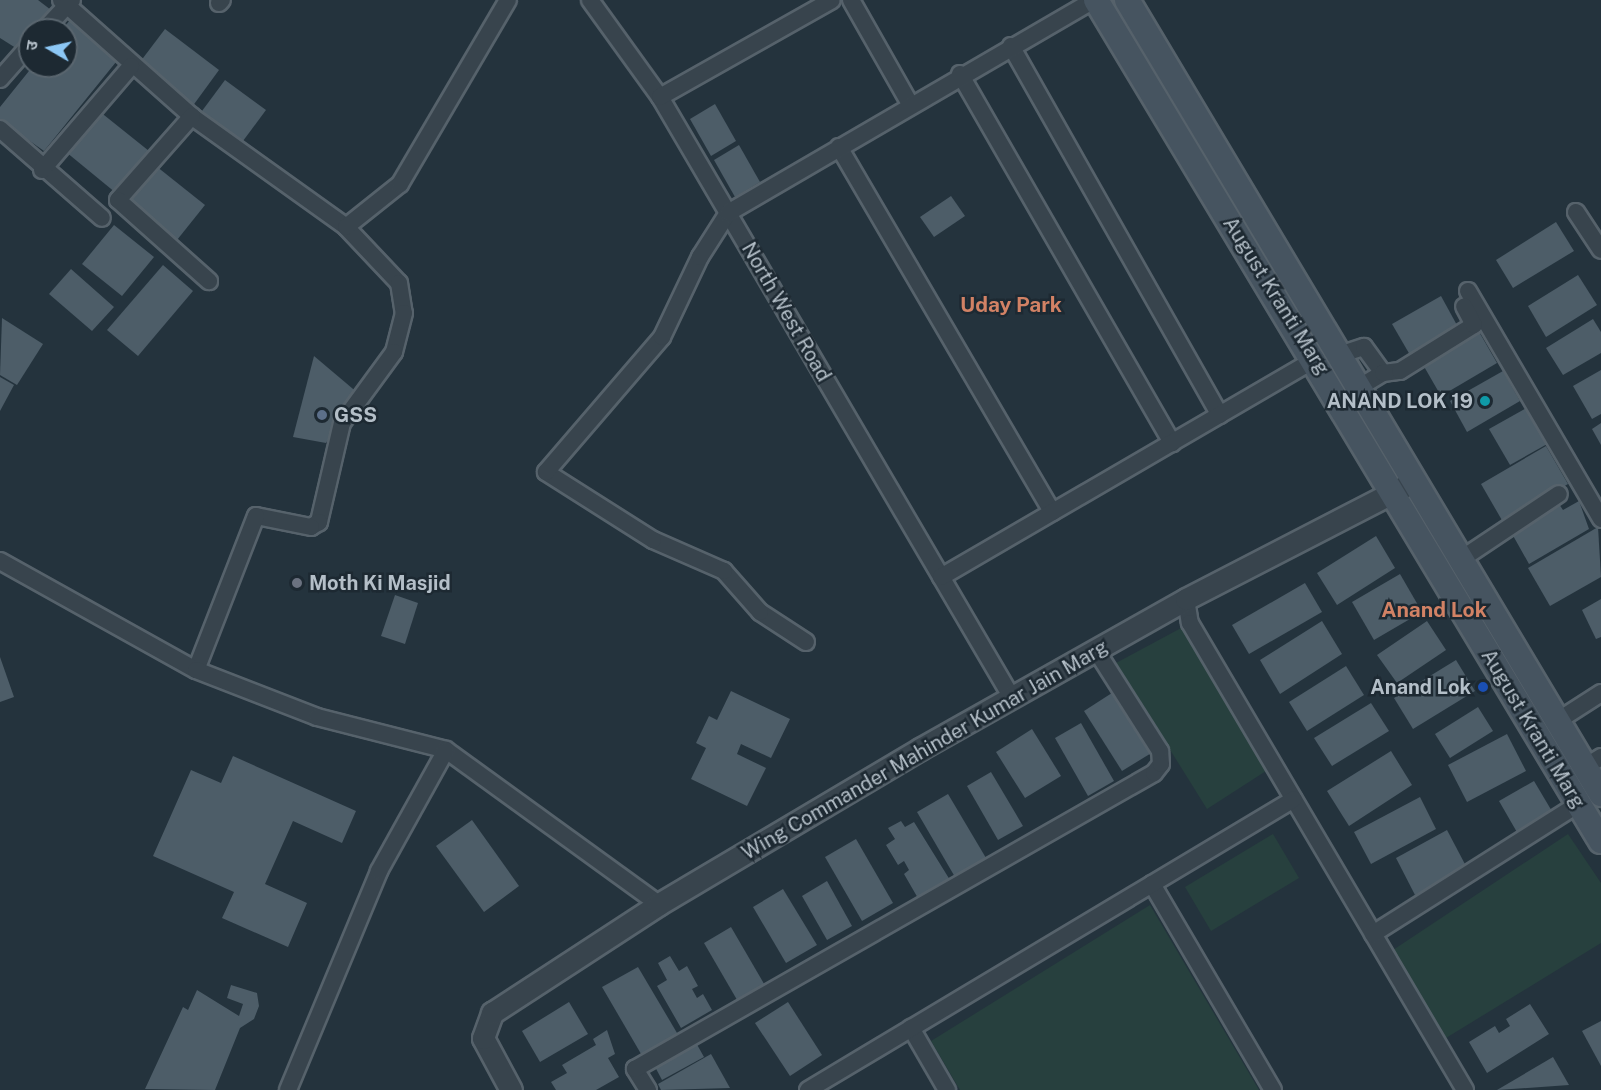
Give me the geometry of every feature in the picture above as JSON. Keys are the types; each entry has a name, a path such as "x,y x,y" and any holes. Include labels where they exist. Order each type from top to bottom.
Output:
{"main road":[{"name":"August Kranti Marg","path":"1095,0 1316,359 1393,494 1601,841"},
{"name":"August Kranti Marg","path":"1127,0 1342,354 1559,720 1593,762 1601,794"}],"street":[{"path":"346,227 400,184 508,0"},
{"name":"North West Road","path":"590,0 660,97 1012,698"},
{"path":"660,97 832,0"},
{"path":"851,0 910,104"},
{"path":"806,642 760,612 724,571 653,540 546,472 662,337 700,257 728,213 960,74 1095,0"},
{"path":"53,18 66,2 131,66 192,116 346,227 399,283 404,313 394,352 342,423 319,522 311,527 265,515 251,523 196,670"},
{"path":"1011,46 1220,415"},
{"path":"0,79 18,59"},
{"path":"42,170 131,66"},
{"path":"960,74 1172,443"},
{"path":"192,116 118,200 209,281"},
{"path":"0,129 42,170 102,218"},
{"path":"839,147 1052,512"},
{"path":"1576,213 1601,250"},
{"path":"1361,386 1388,371 1400,371 1474,326 1463,294 1601,519"},
{"path":"1342,354 1359,346 1368,350 1377,344 1388,371"},
{"path":"941,577 1316,359"},
{"name":"Wing Commander Mahinder Kumar Jain Marg","path":"511,1090 483,1038 492,1013 659,904 1012,698 1186,600 1393,494 1415,479"},
{"path":"1463,558 1559,495"},
{"path":"0,561 196,670 317,717 446,750 659,904"},
{"path":"1186,600 1190,623 1465,1090"},
{"path":"648,1090 635,1069 1154,772 1161,764 1160,751 1096,650"},
{"path":"1559,720 1601,693"},
{"path":"288,1090 379,871 446,750"},
{"path":"808,1090 1294,799"},
{"path":"1373,934 1579,804"},
{"path":"1152,884 1273,1090"},
{"path":"911,1028 947,1090"}],"green space":[{"path":"1183,627 1266,771 1207,809 1116,663"},
{"path":"1273,834 1299,878 1211,931 1185,887"},
{"path":"1568,834 1601,883 1601,943 1446,1038 1393,950"},
{"path":"1150,905 1259,1090 960,1090 931,1041"}],"building":[{"path":"0,0 38,0 51,10 45,18 18,18 18,49 0,38"},
{"path":"78,27 116,62 44,151 0,120 0,107 23,78 78,78"},
{"path":"165,29 219,70 192,107 137,66"},
{"path":"225,80 266,110 240,145 199,115"},
{"path":"715,104 736,141 711,156 690,119"},
{"path":"99,111 149,151 116,193 66,152"},
{"path":"739,145 760,182 735,197 714,160"},
{"path":"156,166 205,205 177,240 128,201"},
{"path":"951,196 965,216 934,237 920,217"},
{"path":"1556,222 1574,251 1513,288 1496,260"},
{"path":"114,225 154,257 122,296 82,264"},
{"path":"163,265 193,291 138,356 107,330"},
{"path":"71,269 114,307 92,331 49,294"},
{"path":"1578,275 1597,305 1546,337 1528,306"},
{"path":"1441,296 1458,327 1410,355 1392,324"},
{"path":"2,318 43,344 17,385 0,375"},
{"path":"1593,319 1601,332 1601,353 1563,375 1546,348"},
{"path":"1478,330 1497,363 1441,396 1422,363"},
{"name":"GSS","path":"314,356 359,394 326,443 293,437"},
{"path":"1601,370 1601,414 1592,419 1573,386"},
{"name":"ANAND LOK 19","path":"1503,371 1520,401 1467,432 1450,401"},
{"path":"0,377 14,385 0,411"},
{"path":"1528,407 1549,443 1510,465 1489,429"},
{"path":"1601,423 1601,445 1592,429"},
{"path":"1546,446 1568,484 1503,522 1481,484"},
{"path":"1579,501 1589,529 1529,564 1511,532 1559,504 1563,510"},
{"path":"1598,527 1601,577 1550,606 1528,568"},
{"path":"1376,536 1395,568 1337,605 1317,573"},
{"path":"1400,574 1422,612 1374,640 1352,602"},
{"path":"1305,583 1322,612 1249,654 1232,625"},
{"path":"395,595 418,603 405,644 381,636"},
{"path":"1601,599 1601,637 1596,639 1582,610"},
{"path":"1322,621 1342,654 1280,694 1260,660"},
{"path":"1427,621 1446,650 1397,683 1377,655"},
{"path":"0,657 14,697 0,702"},
{"path":"1456,660 1475,691 1413,729 1394,698"},
{"path":"1346,666 1364,695 1307,731 1289,702"},
{"path":"731,691 790,719 771,758 741,744 737,754 766,768 747,806 691,779 706,748 696,743 709,716 717,720"},
{"path":"1115,691 1153,752 1122,771 1084,711"},
{"path":"1371,703 1389,731 1332,766 1314,738"},
{"path":"1478,707 1493,731 1450,758 1435,734"},
{"path":"1081,723 1114,781 1088,796 1055,738"},
{"path":"1032,729 1061,776 1025,798 996,752"},
{"path":"1507,734 1526,771 1467,802 1448,765"},
{"path":"1391,751 1412,785 1349,826 1327,791"},
{"path":"233,756 356,811 342,843 293,821 265,884 307,903 288,947 222,918 234,892 153,856 191,770 221,783"},
{"path":"991,772 1023,826 998,840 967,786"},
{"path":"1534,781 1553,813 1518,834 1499,801"},
{"path":"948,794 986,858 955,877 917,812"},
{"path":"1420,797 1436,829 1371,864 1354,832"},
{"path":"472,820 519,886 484,912 436,846"},
{"path":"901,821 905,827 914,822 950,880 919,900 904,874 909,870 904,861 898,865 886,845 895,839 888,828"},
{"path":"1447,830 1467,868 1415,895 1396,858"},
{"path":"856,839 893,903 862,921 825,857"},
{"path":"827,881 852,926 827,940 802,896"},
{"path":"783,889 817,945 786,963 753,907"},
{"path":"731,927 767,989 740,1005 704,943"},
{"path":"670,956 679,971 687,966 698,986 692,989 697,998 703,994 712,1010 681,1028 657,986 667,980 658,963"},
{"path":"638,967 680,1038 644,1059 602,987"},
{"path":"231,985 257,993 259,1006 254,1019 240,1028 215,1090 145,1089 183,1007 188,1010 197,990 239,1016 243,1004 227,998"},
{"path":"569,1002 588,1034 540,1062 522,1031"},
{"path":"788,1002 822,1055 790,1076 755,1023"},
{"path":"1530,1004 1549,1034 1487,1073 1469,1042 1495,1026 1499,1033 1510,1026 1506,1019"},
{"path":"1601,1021 1601,1066 1582,1031"},
{"path":"607,1030 615,1054 608,1058 619,1077 596,1090 556,1090 551,1082 567,1073 562,1065 596,1045 593,1039"},
{"path":"695,1041 704,1057 662,1080 653,1063"},
{"path":"711,1054 730,1088 661,1090 658,1084"},
{"path":"1553,1057 1569,1085 1497,1090"}],"place":[{"name":"ANAND LOK 19","path":"1485,401"},
{"name":"GSS","path":"322,415"},
{"name":"Moth Ki Masjid","path":"297,583"},
{"name":"Anand Lok","path":"1483,687"}],"district":[{"name":"Uday Park","path":"1011,305"},
{"name":"Anand Lok","path":"1434,610"}]}
